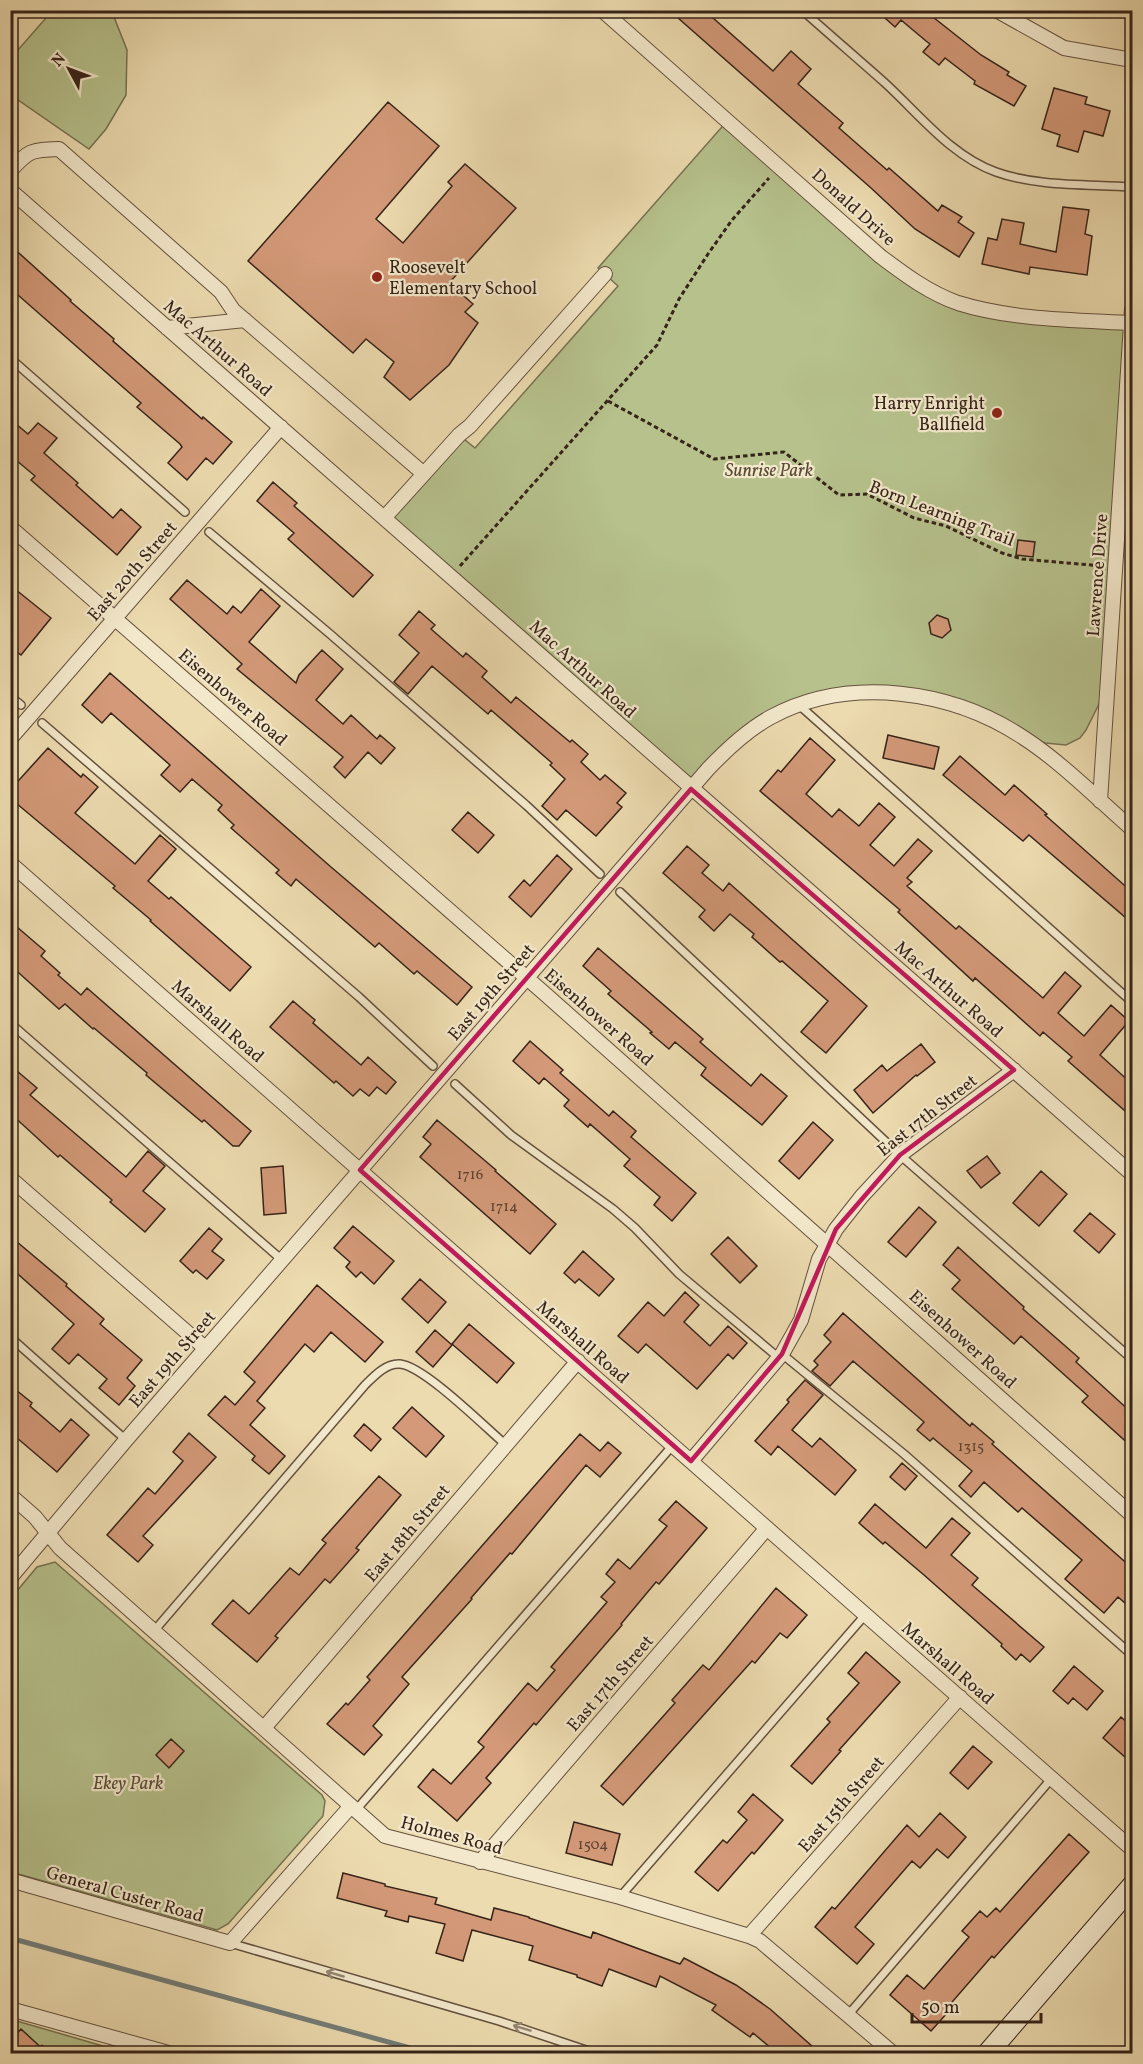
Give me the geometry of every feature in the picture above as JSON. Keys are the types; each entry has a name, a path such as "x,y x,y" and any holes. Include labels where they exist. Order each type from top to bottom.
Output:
{"street":[{"name":"Donald Drive","path":"602,10 906,276 957,302 1004,313 1132,316"},
{"path":"996,10 1064,48 1132,60"},
{"path":"10,171 34,150 59,149 221,292 233,310 424,474"},
{"name":"Mac Arthur Road","path":"10,190 1132,1174"},
{"path":"385,517 459,435 470,426 605,274"},
{"name":"Lawrence Drive","path":"1100,801 1132,316"},
{"path":"167,328 245,320"},
{"name":"East 20th Street","path":"10,739 281,427"},
{"name":"Eisenhower Road","path":"10,527 828,1243 1132,1515"},
{"name":"East 19th Street","path":"10,1578 205,1348 691,789 728,748 751,730 772,717 799,705 857,693 895,693 932,698 967,709 1002,724 1024,738 1100,801"},
{"path":"1100,801 1132,830"},
{"name":"Marshall Road","path":"10,863 1132,1849"},
{"name":"East 17th Street","path":"691,1461 780,1356 801,1320 819,1259 836,1229 862,1196 900,1155 1014,1070"},
{"path":"10,1178 205,1348"},
{"name":"East 18th Street","path":"264,1728 578,1361"},
{"name":"Holmes Road","path":"10,1495 35,1517 60,1548 385,1836 620,1897 749,1936 760,1941 894,2054"},
{"name":"East 17th Street","path":"480,1862 767,1528"},
{"name":"East 15th Street","path":"749,1936 960,1697"},
{"path":"230,1943 354,1808"},
{"name":"General Custer Road","path":"10,1880 230,1943"},
{"path":"987,2054 1132,1886"},
{"path":"10,2009 172,2054"}],"lane":[{"path":"802,10 944,139 978,164 1015,178 1132,187"},
{"path":"10,358 185,512"},
{"path":"209,532 518,798 600,874"},
{"path":"10,696 21,705"},
{"path":"799,705 1132,1002"},
{"path":"42,723 359,997 433,1066"},
{"path":"620,892 900,1155 1132,1359"},
{"path":"10,1023 282,1260"},
{"path":"455,1084 511,1135 613,1209 635,1228 679,1274 904,1454 1132,1655"},
{"path":"10,1336 126,1440"},
{"path":"154,1631 365,1385 384,1368 401,1364 424,1374 506,1445"},
{"path":"354,1808 673,1445"},
{"path":"620,1897 866,1614"},
{"path":"848,2015 1052,1778"},
{"path":"230,1943 499,2021 598,2054"}],"path":[{"path":"451,576 657,345 679,299 732,220 781,166"},
{"name":"Born Learning Trail","path":"608,401 714,459 784,452 839,495 867,494 914,518 946,526 1002,553 1022,559 1096,567 1115,566"},
{"path":"41,2048 42,2046 51,2054"}],"highlighted area":[{"path":"691,789 1014,1070 900,1155 836,1229 782,1354 691,1461 360,1170"}],"green space":[{"path":"52,11 108,11 114,17 127,50 126,95 106,129 89,149 11,95 11,58"},
{"name":"Sunrise Park","path":"728,120 880,256 957,302 1131,323 1108,677 1099,704 1080,738 1066,745 1045,743 967,709 857,693 772,717 691,789 385,517 459,435 475,448 618,286 598,268"},
{"name":"Ekey Park","path":"55,1562 322,1795 325,1801 323,1816 228,1924 217,1930 11,1872 11,1598 37,1567"},
{"path":"10,2019 127,2053 11,2053"}],"building":[{"path":"669,10 704,10 773,71 791,51 811,69 798,84 843,123 839,128 938,211 942,205 962,217 958,222 974,233 959,257 915,229"},
{"path":"876,10 924,10 981,55 1009,72 1007,75 1026,86 1014,106 974,84 975,81 945,58 939,65 923,52 930,44 901,20 895,27"},
{"path":"1054,88 1087,97 1085,104 1110,111 1103,136 1084,131 1078,152 1057,146 1060,135 1042,129"},
{"name":"Roosevelt Elementary School","path":"388,102 439,146 376,219 403,243 452,186 448,182 465,164 516,208 449,283 473,304 465,312 478,323 449,365 410,400 384,377 394,362 366,339 353,353 248,261"},
{"path":"1063,207 1089,210 1085,234 1092,236 1087,275 1030,267 1029,274 982,264 988,238 997,240 1002,219 1024,223 1020,244 1056,252"},
{"path":"10,245 114,339 113,341 202,419 203,417 232,442 213,464 206,458 187,480 168,463 182,447 180,444 137,407 141,403 10,288"},
{"path":"10,419 28,434 38,423 57,438 44,453 113,518 121,509 141,527 117,555 31,480 35,476 10,455"},
{"path":"273,482 297,503 294,506 373,575 353,597 288,539 294,533 257,501"},
{"path":"1018,540 1035,542 1033,557 1016,555"},
{"path":"187,580 227,614 233,606 241,613 261,589 280,606 249,642 296,683 299,675 322,650 343,669 316,700 343,724 351,715 377,739 380,735 395,748 381,764 368,752 345,778 334,767 343,757 237,669 242,664 170,599"},
{"path":"10,585 51,618 21,655 10,647"},
{"path":"419,611 435,625 431,629 463,657 466,653 487,671 482,677 511,703 516,697 570,742 572,740 588,754 581,762 600,780 605,775 626,793 617,803 622,807 596,836 566,810 557,820 542,806 565,779 550,765 552,763 491,710 488,714 432,666 408,694 394,682 419,653 399,635"},
{"path":"937,615 948,619 951,630 942,638 931,634 929,623"},
{"path":"110,673 472,987 457,1005 417,971 414,974 379,943 375,947 296,879 291,886 276,873 279,870 231,828 234,825 218,810 222,805 192,779 180,792 161,775 170,765 111,713 102,723 82,705"},
{"path":"888,735 939,747 934,769 883,758"},
{"path":"810,738 835,760 806,794 832,817 839,809 859,826 879,803 895,817 870,845 894,866 918,839 932,851 907,878 912,882 907,886 956,929 959,926 1043,998 1065,972 1081,986 1058,1013 1084,1036 1111,1005 1129,1021 1100,1055 1132,1084 1132,1117 1068,1061 1072,1057 1043,1032 1040,1036 975,978 973,981 898,912 900,910 760,791 778,770 781,772"},
{"path":"48,748 81,777 83,774 98,787 75,813 135,864 160,835 176,849 148,881 169,899 171,897 251,967 230,991 113,888 115,886 10,798 10,790"},
{"path":"960,756 1005,795 1014,785 1132,892 1132,923 1029,835 1023,841 943,775"},
{"path":"468,812 494,835 478,853 452,830"},
{"path":"687,846 709,865 702,873 723,891 729,883 867,1006 826,1053 801,1032 828,1001 782,961 780,962 752,937 754,934 730,914 714,931 699,917 705,910 663,873"},
{"path":"557,855 572,869 531,917 509,897 524,880 530,886"},
{"path":"10,921 45,951 41,956 60,973 58,975 81,995 87,988 251,1131 239,1146 233,1146 204,1120 202,1122 65,1004 59,1009 10,965"},
{"path":"598,948 703,1039 700,1042 751,1086 761,1074 787,1096 762,1125 701,1075 706,1068 675,1042 669,1049 608,994 611,991 583,966"},
{"path":"293,1001 315,1020 313,1023 361,1065 368,1057 396,1082 386,1094 377,1087 369,1096 360,1089 353,1096 336,1081 334,1083 270,1027"},
{"path":"530,1041 563,1070 560,1073 609,1116 613,1111 636,1131 631,1137 696,1193 672,1221 654,1205 660,1197 624,1166 630,1159 590,1124 588,1127 564,1106 569,1100 544,1078 539,1084 513,1061"},
{"path":"921,1044 935,1062 916,1075 873,1113 854,1090 882,1065 887,1071"},
{"path":"10,1065 37,1088 30,1095 126,1177 148,1151 165,1166 143,1191 165,1209 145,1232 110,1202 112,1200 60,1155 58,1157 10,1113"},
{"path":"437,1120 556,1224 530,1254 420,1157 431,1144 423,1137"},
{"path":"813,1122 833,1140 799,1179 779,1161"},
{"path":"987,1156 1000,1173 981,1188 967,1171"},
{"path":"283,1166 286,1213 264,1215 261,1168"},
{"path":"1041,1171 1067,1194 1039,1226 1013,1203"},
{"path":"919,1207 936,1222 906,1257 888,1242"},
{"path":"1090,1213 1115,1234 1099,1253 1074,1231"},
{"path":"353,1226 394,1261 374,1284 361,1272 356,1277 346,1267 350,1262 334,1248"},
{"path":"209,1228 222,1239 212,1251 224,1260 207,1279 196,1270 193,1273 180,1261"},
{"path":"10,1236 67,1284 66,1286 104,1319 100,1324 142,1360 127,1378 135,1386 119,1405 99,1388 107,1379 78,1354 69,1364 52,1349 74,1324 10,1267"},
{"path":"728,1237 757,1266 740,1283 711,1254"},
{"path":"958,1247 1079,1358 1076,1362 1132,1413 1132,1447 1082,1402 1088,1396 1021,1336 1014,1344 952,1289 960,1280 943,1265"},
{"path":"583,1251 614,1279 599,1296 579,1279 575,1283 564,1273"},
{"path":"420,1279 446,1302 428,1323 402,1299"},
{"path":"317,1285 383,1342 365,1362 331,1332 314,1352 305,1344 257,1401 265,1408 250,1425 285,1456 269,1474 252,1460 255,1456 208,1415 225,1396 235,1405 255,1382 244,1372"},
{"path":"685,1292 699,1305 684,1322 710,1346 728,1326 747,1343 733,1359 728,1354 697,1389 646,1344 638,1353 618,1336 648,1302 664,1316"},
{"path":"843,1313 970,1426 972,1423 994,1442 992,1444 1132,1568 1132,1609 1118,1597 1104,1613 1065,1579 1082,1560 1022,1508 1018,1512 984,1482 971,1497 959,1486 972,1471 933,1438 930,1441 917,1430 924,1422 853,1361 830,1386 812,1371 818,1365 814,1361 831,1342 824,1335"},
{"path":"469,1324 514,1363 497,1383 452,1344"},
{"path":"435,1330 452,1345 433,1367 416,1352"},
{"path":"805,1380 823,1395 792,1430 812,1447 820,1438 856,1470 835,1495 778,1446 771,1455 755,1441"},
{"path":"10,1385 32,1403 30,1406 60,1432 71,1419 89,1435 57,1472 10,1432"},
{"path":"412,1407 444,1436 426,1457 393,1428"},
{"path":"364,1424 381,1439 371,1451 354,1436"},
{"path":"189,1433 216,1457 143,1536 153,1545 138,1562 107,1535 148,1488 155,1494 183,1461 173,1452"},
{"path":"580,1434 600,1451 608,1442 621,1453 600,1477 586,1465 512,1554 510,1553 402,1677 409,1684 373,1726 382,1735 364,1755 327,1724 370,1680 367,1677"},
{"path":"902,1463 917,1476 905,1490 890,1477"},
{"path":"379,1476 401,1495 356,1548 359,1550 330,1583 325,1579 275,1636 278,1638 257,1662 212,1624 233,1600 249,1614 290,1568 299,1575 326,1543 322,1540"},
{"path":"676,1501 707,1528 659,1584 656,1582 536,1725 534,1723 486,1778 491,1783 457,1821 418,1787 433,1769 451,1784 484,1747 478,1742 528,1683 537,1691 555,1670 551,1667 607,1602 601,1597 615,1582 606,1574 618,1559 630,1569 667,1526 659,1520"},
{"path":"875,1504 926,1548 952,1518 970,1533 951,1555 978,1578 972,1585 1044,1647 1030,1662 1021,1654 1016,1660 1001,1646 1002,1644 924,1575 859,1523"},
{"path":"776,1588 807,1615 787,1638 780,1633 755,1663 752,1661 623,1805 601,1786 675,1703 672,1700 703,1665 709,1670"},
{"path":"866,1652 900,1682 812,1784 791,1766 830,1722 827,1719 859,1683 848,1673"},
{"path":"1074,1666 1103,1691 1087,1710 1073,1698 1068,1704 1053,1691"},
{"path":"1121,1717 1132,1727 1132,1763 1103,1738"},
{"path":"171,1739 184,1751 169,1768 156,1755"},
{"path":"973,1746 992,1762 968,1789 950,1773"},
{"path":"753,1794 783,1820 718,1891 695,1872 723,1840 727,1843 747,1820 738,1812"},
{"path":"940,1813 966,1837 948,1858 937,1849 920,1868 912,1861 855,1927 874,1944 857,1964 815,1927 832,1907 835,1909 907,1825 919,1837"},
{"path":"574,1822 620,1834 612,1865 566,1853"},
{"path":"1069,1834 1089,1852 994,1958 992,1956 946,2009 949,2011 931,2031 890,1995 907,1975 924,1989 969,1937 962,1931 980,1911 987,1917 996,1908 1000,1912"},
{"path":"343,1873 437,1898 435,1904 491,1920 494,1908 591,1938 593,1932 680,1964 684,1958 736,1985 770,2009 821,2054 778,2054 753,2033 750,2037 712,2010 716,2005 660,1976 656,1987 609,1969 602,1986 577,1977 577,1975 529,1960 533,1946 472,1930 463,1961 436,1953 445,1924 409,1916 408,1922 385,1916 387,1911 337,1898"},
{"path":"21,2029 48,2054 10,2054 10,2041"}],"waterway":[{"path":"10,1938 432,2054"}],"place":[{"name":"Roosevelt Elementary School","path":"377,277"},
{"name":"Harry Enright Ballfield","path":"997,413"}]}
